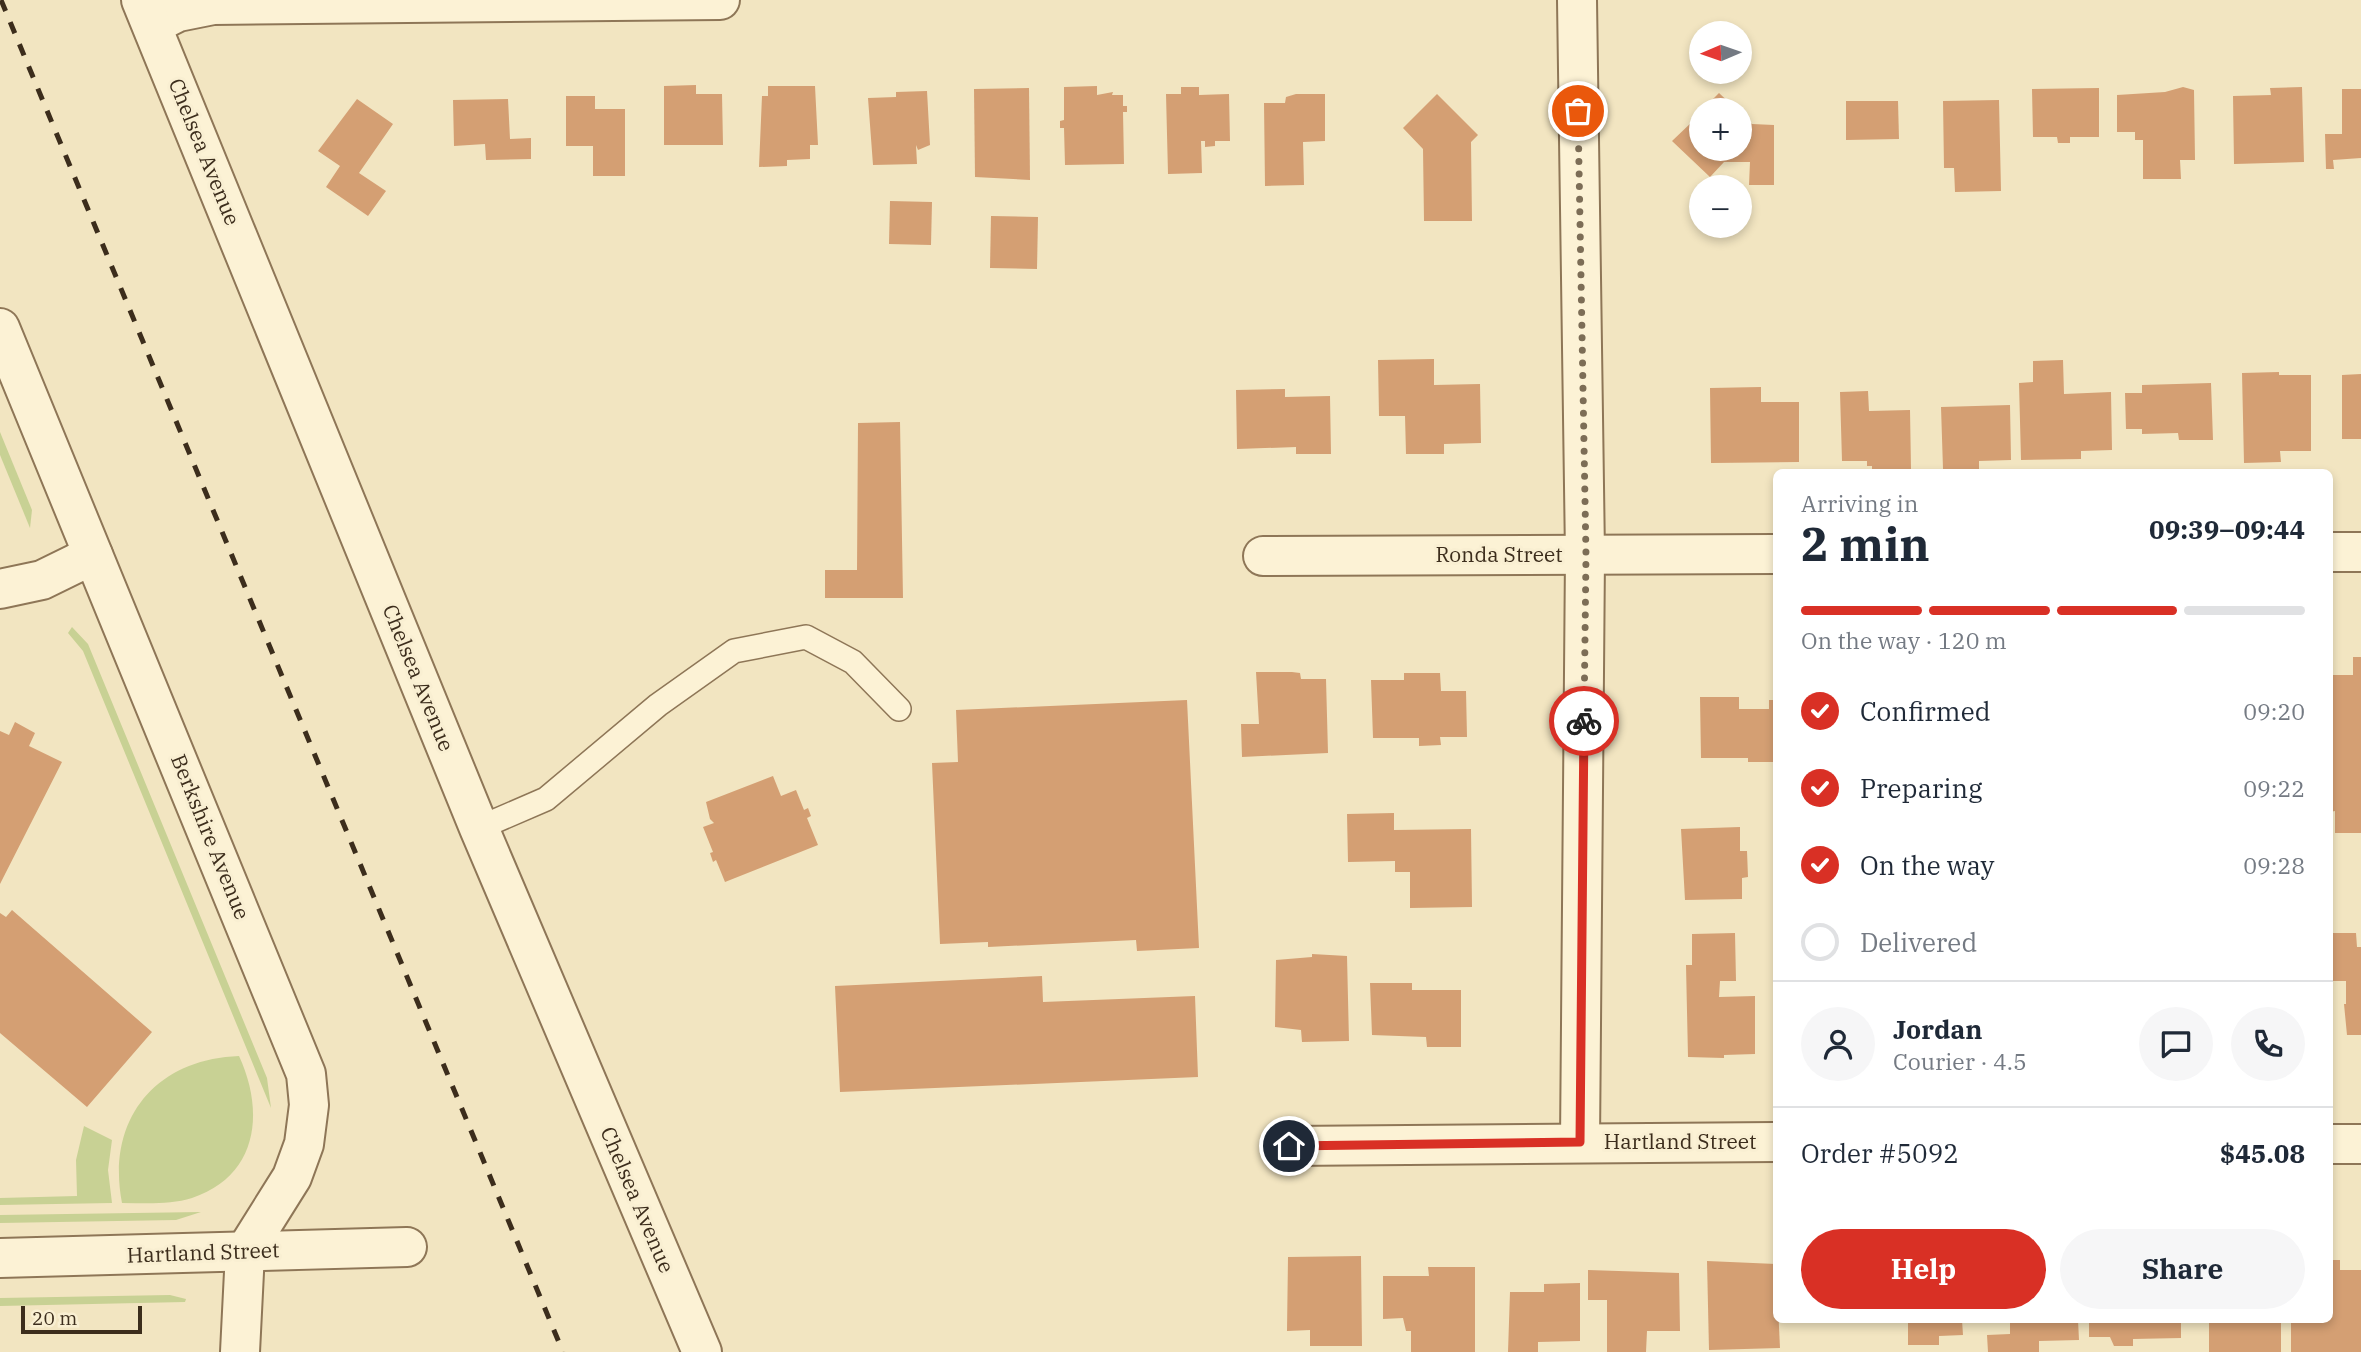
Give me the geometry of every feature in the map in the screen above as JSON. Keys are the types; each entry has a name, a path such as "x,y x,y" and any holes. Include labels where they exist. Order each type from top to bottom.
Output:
{"street":[{"path":"147,13 178,12 213,5 720,0"},
{"path":"1577,0 1586,555 1580,1142"},
{"name":"Chelsea Avenue","path":"147,13 479,828 702,1352"},
{"name":"Berkshire Avenue","path":"0,328 306,1074 309,1105 304,1144 292,1177 245,1252 240,1352"},
{"path":"2333,552 2361,552"},
{"name":"Ronda Street","path":"1263,556 1773,554"},
{"path":"0,589 42,580 93,555"},
{"name":"Hartland Street","path":"1289,1146 1773,1142"},
{"path":"2333,1144 2361,1144"},
{"name":"Hartland Street","path":"0,1258 407,1247"}],"lane":[{"path":"479,828 546,799 658,705 734,651 806,637 853,662 899,709"}],"green space":[{"path":"0,432 32,510 30,528 0,455"},
{"path":"72,627 88,644 267,1078 271,1108 83,651 68,633"},
{"path":"239,1056 252,1099 253,1120 250,1140 243,1158 231,1174 214,1188 192,1198 175,1202 122,1203 119,1173 122,1146 130,1121 143,1100 160,1082 183,1069 209,1060"},
{"path":"84,1126 112,1140 108,1170 112,1203 0,1205 0,1198 77,1196 76,1160"},
{"path":"201,1212 176,1220 0,1223 0,1215"},
{"path":"170,1295 186,1299 185,1302 0,1306 0,1298"}],"building":[{"path":"696,85 696,94 722,94 723,145 664,145 664,86"},
{"path":"768,86 815,86 818,145 810,145 810,159 787,160 787,166 759,167 762,96 768,96"},
{"path":"1097,86 1097,95 1113,92 1112,95 1123,95 1123,106 1127,106 1127,112 1123,112 1124,164 1065,165 1064,128 1060,128 1060,121 1064,120 1064,87"},
{"path":"1181,87 1199,87 1199,95 1229,94 1230,141 1215,141 1215,146 1205,147 1205,141 1201,141 1202,173 1168,174 1166,94 1181,94"},
{"path":"2183,87 2194,90 2195,160 2180,160 2181,179 2143,179 2143,140 2135,140 2135,132 2117,132 2117,95 2165,92"},
{"path":"2302,87 2304,162 2234,164 2233,96 2271,95 2270,88"},
{"path":"1029,88 1030,180 975,177 974,89"},
{"path":"2099,88 2099,137 2070,137 2070,143 2058,143 2057,137 2033,137 2032,89"},
{"path":"2342,89 2361,89 2361,158 2333,160 2334,169 2326,169 2325,134 2342,134"},
{"path":"927,91 930,145 918,150 916,145 917,164 873,165 868,98 896,97 896,92"},
{"path":"1296,94 1325,94 1325,141 1303,142 1304,185 1265,186 1264,103 1285,103 1286,97"},
{"path":"1437,94 1478,135 1471,142 1472,221 1424,221 1423,149 1403,128"},
{"path":"566,96 595,96 595,109 625,109 625,176 593,176 593,146 566,146"},
{"path":"357,99 393,124 359,173 386,191 368,216 326,187 340,166 318,151"},
{"path":"508,99 510,139 531,138 531,159 486,160 485,144 454,146 453,100"},
{"path":"1999,100 2001,191 1955,192 1954,168 1944,168 1943,101"},
{"path":"1846,101 1898,101 1899,139 1846,140"},
{"path":"1752,124 1774,125 1774,185 1752,185 1750,162 1724,162 1712,175 1708,175 1693,161 1752,161"},
{"path":"1689,125 1689,157 1672,141"},
{"path":"890,201 932,202 931,245 889,244"},
{"path":"991,216 1038,217 1037,269 990,268"},
{"path":"1434,359 1434,385 1480,384 1481,443 1444,444 1444,454 1406,454 1405,416 1379,416 1378,360"},
{"path":"2063,360 2064,394 2111,392 2112,450 2081,451 2081,459 2021,460 2019,383 2033,382 2033,361"},
{"path":"2279,372 2279,375 2311,375 2311,451 2280,451 2281,462 2244,463 2242,373"},
{"path":"2361,374 2361,439 2342,439 2342,375"},
{"path":"2211,383 2213,440 2179,440 2178,433 2142,434 2142,429 2126,429 2125,393 2142,393 2142,385"},
{"path":"1761,387 1761,402 1799,402 1799,462 1711,463 1710,388"},
{"path":"1285,389 1285,397 1330,396 1331,454 1296,454 1296,447 1237,449 1236,390"},
{"path":"1868,391 1869,411 1910,410 1911,469 1872,469 1872,466 1867,466 1867,461 1842,461 1840,392"},
{"path":"2010,405 2011,460 1979,461 1979,469 1943,469 1941,407"},
{"path":"900,422 903,598 825,598 825,570 857,570 858,423"},
{"path":"2353,657 2361,657 2361,833 2335,833 2333,675 2353,675"},
{"path":"1256,672 1292,672 1300,673 1301,679 1326,679 1328,753 1242,757 1241,724 1259,724"},
{"path":"1404,673 1440,673 1441,691 1466,691 1467,737 1440,737 1441,745 1419,746 1419,738 1373,738 1371,680 1404,680"},
{"path":"1700,697 1739,697 1739,709 1769,709 1769,700 1773,700 1773,762 1748,762 1748,758 1701,758"},
{"path":"1187,700 1199,948 1137,951 1136,940 988,947 988,942 940,944 932,763 958,762 956,710"},
{"path":"15,722 35,733 29,746 62,762 0,884 0,731 9,735"},
{"path":"773,776 781,796 796,790 804,810 808,808 811,816 807,818 818,845 725,882 716,860 713,862 710,853 713,852 703,827 714,823 710,819 706,802"},
{"path":"1394,813 1394,830 1471,829 1472,907 1410,908 1410,872 1395,872 1395,861 1348,862 1347,814"},
{"path":"1740,827 1740,851 1747,851 1748,877 1742,878 1742,899 1685,900 1681,829"},
{"path":"12,910 152,1032 87,1107 0,1033 0,913 6,917"},
{"path":"1735,933 1736,981 1720,981 1719,997 1755,996 1755,1054 1724,1055 1724,1058 1688,1057 1686,965 1692,965 1692,934"},
{"path":"2333,933 2356,933 2357,947 2361,947 2361,1035 2347,1035 2344,1004 2346,981 2333,981"},
{"path":"1312,954 1347,956 1349,1041 1302,1042 1301,1030 1275,1027 1276,960 1312,957"},
{"path":"1042,976 1043,1002 1195,996 1198,1077 840,1092 835,986"},
{"path":"1370,983 1412,983 1412,990 1461,990 1461,1047 1427,1047 1426,1037 1372,1035"},
{"path":"1361,1256 1362,1346 1310,1346 1310,1330 1287,1331 1288,1257"},
{"path":"2333,1260 2340,1260 2340,1270 2361,1270 2361,1352 2291,1352 2291,1323 2333,1323"},
{"path":"1707,1261 1773,1264 1773,1323 1779,1323 1780,1348 1709,1350"},
{"path":"1428,1267 1475,1267 1475,1352 1411,1352 1411,1331 1406,1331 1403,1318 1383,1319 1383,1276 1429,1276"},
{"path":"1588,1270 1679,1273 1680,1331 1647,1331 1646,1352 1607,1352 1607,1300 1588,1300"},
{"path":"1580,1283 1580,1341 1538,1342 1538,1352 1508,1352 1510,1292 1544,1292 1544,1284"},
{"path":"1908,1323 1962,1323 1963,1335 1939,1336 1939,1345 1908,1345"},
{"path":"2010,1323 2078,1323 2079,1340 2039,1341 2039,1352 1988,1352 1987,1335 2010,1334"},
{"path":"2089,1323 2181,1323 2181,1338 2133,1339 2133,1346 2114,1346 2110,1337 2089,1337"},
{"path":"2209,1323 2281,1323 2281,1352 2209,1352"}],"railway":[{"path":"1,0 563,1352"}],"way so far":[{"path":"1578,111 1586,555 1584,721"}],"route":[{"path":"1289,1146 1580,1142 1584,721"}]}
